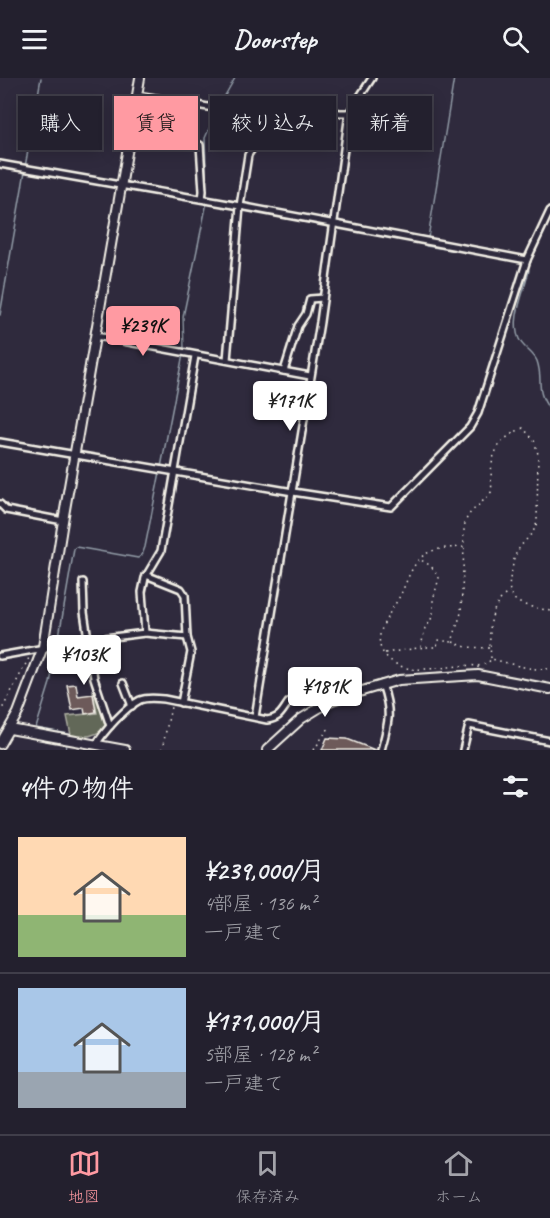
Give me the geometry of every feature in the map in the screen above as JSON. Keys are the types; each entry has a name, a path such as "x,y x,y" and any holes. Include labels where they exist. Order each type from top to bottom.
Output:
{"street":[{"path":"0,744 18,713 43,647 140,78"},
{"path":"360,96 372,78"},
{"path":"137,95 210,107"},
{"path":"227,360 240,206 248,155 281,107 289,104 348,113"},
{"path":"255,717 293,492 348,120"},
{"path":"200,145 202,199"},
{"path":"0,164 334,223 527,260"},
{"path":"0,442 391,507 470,427 478,413 527,260 550,211"},
{"path":"284,371 298,326 306,314 310,299 323,298"},
{"path":"96,336 310,376"},
{"path":"145,633 142,592 146,575 161,551 195,356"},
{"path":"0,504 6,510 63,521"},
{"path":"146,575 181,589 185,595 187,637 191,652 181,703"},
{"path":"83,582 84,612 94,678 110,726"},
{"path":"0,656 43,647 145,633 187,637"},
{"path":"267,750 301,719 317,708 346,694 399,680 478,675 550,689"},
{"path":"123,683 132,706"},
{"path":"381,750 390,718 382,684"},
{"path":"96,745 110,726 132,706 139,700 148,698 267,720 280,716 297,694 307,690 319,689 346,694"},
{"path":"463,750 469,725 550,741"},
{"path":"0,727 125,750"}],"path":[{"path":"452,642 461,613 463,532 466,516 484,501 492,490 490,466 493,455 509,434 523,428 534,440 538,454 537,521 536,530 517,552 508,585 509,592 517,602 550,611"},
{"path":"464,547 437,549 420,559 412,569 393,609 382,623 380,646 384,653 397,665 415,669 464,664 478,666 488,663 491,659 491,618 500,598 509,592"},
{"path":"420,559 431,566 439,578 433,600 433,614 425,628 420,647"},
{"path":"384,653 420,647 437,647 438,640 466,647 490,648"},
{"path":"0,713 33,650"},
{"path":"491,659 536,669 550,668"},
{"path":"478,666 478,675"},
{"path":"162,750 172,701"},
{"path":"314,750 327,730 332,728"}],"green space":[{"path":"97,690 106,726 90,736 71,735 67,716 97,713 93,691"}],"building":[{"path":"76,684 78,696 93,694 96,712 85,714 84,708 72,710 67,685"},
{"path":"327,738 347,739 375,750 322,750"}],"waterway":[{"path":"25,167 41,78"},
{"path":"225,96 235,78"},
{"path":"428,238 454,78"},
{"path":"184,350 183,317 207,202 205,138 210,127"},
{"path":"0,315 25,171"},
{"path":"427,243 426,246 504,258"},
{"path":"527,268 529,270 517,314 517,331 519,339 537,361 542,396 550,410"},
{"path":"161,467 183,354"},
{"path":"58,642 74,549 76,547 138,558 142,555 160,472"},
{"path":"57,647 50,683 36,728 69,734 68,737"},
{"path":"66,750 67,742"}]}
